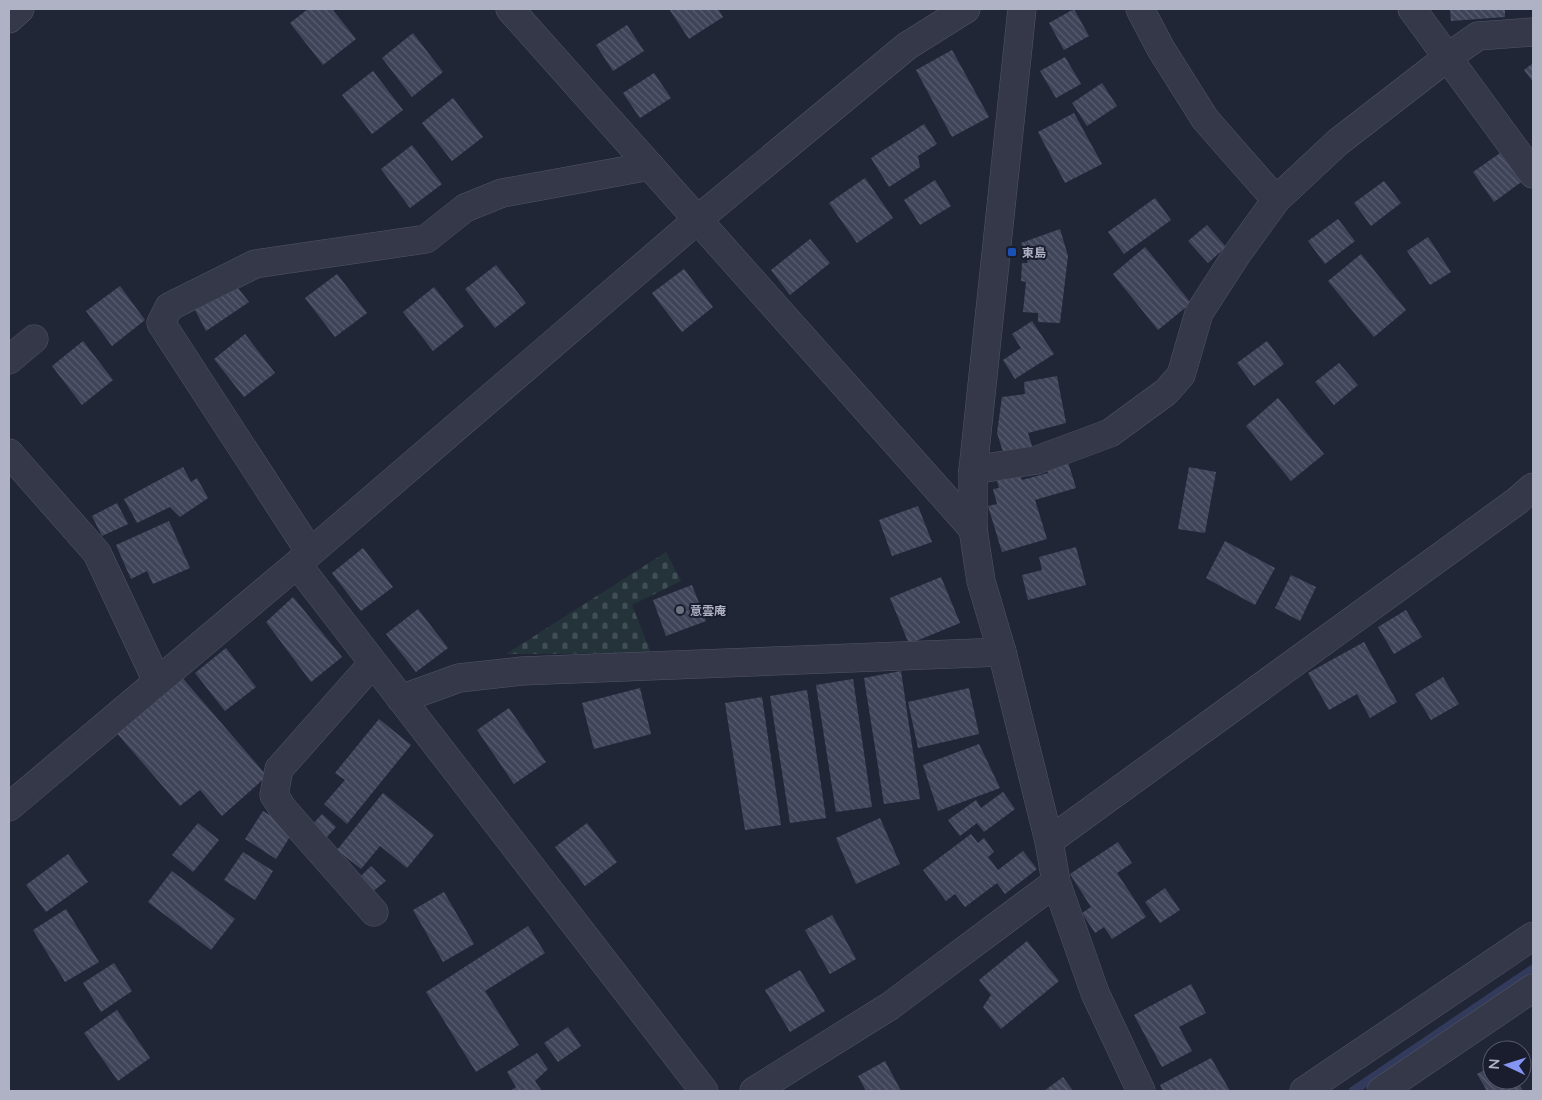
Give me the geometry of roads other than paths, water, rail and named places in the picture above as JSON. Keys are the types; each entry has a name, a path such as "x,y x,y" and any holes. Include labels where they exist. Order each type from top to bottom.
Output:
{"street":[{"path":"9,19 20,9"},
{"path":"510,9 973,529"},
{"path":"9,807 304,558 697,220 907,46 966,9"},
{"path":"1022,9 973,470 973,529 981,581 1002,652 1050,841 1056,882 1095,994 1141,1091"},
{"path":"1140,9 1162,49 1205,118 1276,200"},
{"path":"1412,9 1533,174"},
{"path":"973,470 1037,460 1110,432 1166,392 1181,375 1199,313 1236,254 1276,200 1338,142 1478,36 1533,32"},
{"path":"650,166 502,193 465,208 426,239 255,264 169,307 161,323 304,558 373,662 704,1091"},
{"path":"9,360 34,339"},
{"path":"9,453 97,553 157,681"},
{"path":"1050,841 1509,507 1533,487"},
{"path":"401,699 459,678 522,671 1002,652"},
{"path":"373,662 279,769 274,795 283,809 374,912"},
{"path":"754,1091 890,1006 1056,882"},
{"path":"1304,1091 1533,936"},
{"path":"1381,1091 1533,988"}],"waterway":[{"path":"1353,1091 1533,969"}],"place":[{"name":"東島","path":"1012,252"},
{"name":"意雲庵","path":"680,610"}]}
